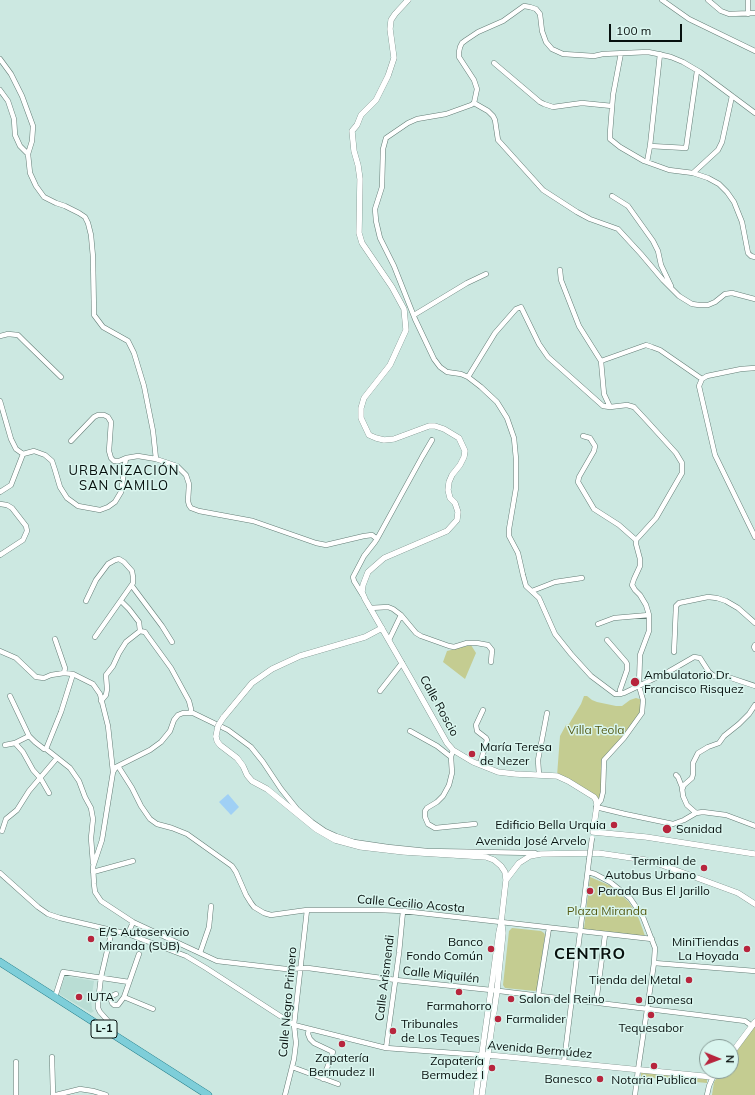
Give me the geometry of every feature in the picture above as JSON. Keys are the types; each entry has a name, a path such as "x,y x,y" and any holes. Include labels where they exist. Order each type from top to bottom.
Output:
{"main road":[{"name":"L-1","path":"0,962 208,1095"}],"street":[{"path":"365,599 362,592 368,572 384,558 447,532 457,520 458,512 455,503 450,498 448,482 460,465 465,451 459,438 444,429 435,426 429,426 394,439 384,440 369,435 361,418 361,408 364,398 390,365 406,330 404,309 392,287 362,243 358,233 360,178 354,151 352,131 361,115 376,100 392,66 394,58 390,29 391,20 408,0"},
{"path":"662,0 689,19 755,51"},
{"path":"708,0 721,11 729,14 755,14"},
{"path":"748,0 748,14"},
{"path":"755,113 697,71 682,62 660,54 648,52 578,56 563,54 552,49 546,42 542,31 540,14 536,9 524,6 502,21 478,32 462,43 459,57 474,80 477,89 474,103 446,114 417,119 408,123 386,138 383,149 382,187 375,209 380,238 394,266 434,359 440,367 447,372 461,374 468,377 481,387 497,402 507,418 514,438 516,459 516,488 509,536 518,553 526,586 539,598 556,634 570,654 591,676 615,694 621,694 640,686 694,657 700,658 709,672 714,676 726,676 755,686"},
{"path":"621,53 612,106 610,139 620,147 647,162 669,170 693,173 708,178 719,184 734,202 742,222 748,253 755,257"},
{"path":"647,162 660,54"},
{"path":"0,58 11,74 33,126 32,141 28,154 30,173 36,186 44,197 79,213 85,217 88,223 91,235 93,257 94,315 103,327 128,341 134,353 146,394 153,431 156,459"},
{"path":"494,63 544,104 553,106 582,103 612,106"},
{"path":"650,146 686,148 697,71"},
{"path":"0,90 8,102 14,119 16,135 20,146 28,154"},
{"path":"693,173 718,150 722,142 732,96"},
{"path":"474,103 488,111 493,116 498,140 543,190 583,216 618,229 679,296 692,304 699,305 708,305 715,302 725,294 755,298"},
{"path":"612,196 628,206 653,240 658,251 661,265 672,290"},
{"path":"560,270 561,280 579,326 601,360 604,394 610,407"},
{"path":"414,315 467,283 486,274"},
{"path":"468,377 495,333 516,310 521,307 539,344 548,357 603,406 610,407 627,405 634,407 676,453 682,463 682,473 656,518 636,540"},
{"path":"0,336 8,334 18,335 61,377"},
{"path":"601,360 646,345 660,350 702,379"},
{"path":"755,368 734,370 707,376 702,379 699,386 715,455 755,537"},
{"path":"0,401 10,439 16,449 23,454"},
{"path":"71,441 94,417 104,415 108,417 111,422 109,451 111,458 114,461 119,461 138,456 156,459 177,466 186,475 189,484 188,501 191,508 199,511 253,521 316,543 326,545 372,535 377,539"},
{"path":"564,1062 592,835 597,806 601,800 603,792 604,760 624,738 642,713 643,700 640,686 640,655 649,631 649,615 646,605 632,585 640,566 636,540 594,509 578,482 579,477 594,451 595,446 590,438 583,436"},
{"path":"365,599 353,577 364,556 377,539 432,440"},
{"path":"23,454 34,451 45,455 52,461 60,487 67,498 78,506 100,510 115,502 121,492 126,458"},
{"path":"0,492 12,485 23,454"},
{"path":"0,504 7,505 12,508 26,526 27,531 23,540 0,555"},
{"path":"86,601 98,577 108,564 119,559 130,568 133,577 132,586 95,637"},
{"path":"532,591 554,582 582,578"},
{"path":"132,586 172,642"},
{"path":"674,652 676,606 679,603 708,597 717,598 738,608 755,623"},
{"name":"Calle Roscio","path":"365,599 447,743 453,750 473,762 498,772 557,776 564,778 594,797 597,806"},
{"path":"121,601 139,622 140,631"},
{"path":"370,608 388,607 393,609 401,615 412,630 421,636 449,646 467,643 486,644 492,650 491,662"},
{"path":"389,640 401,615"},
{"path":"598,624 614,618 649,615"},
{"name":"Avenida José Arvelo","path":"382,628 365,637 300,656 272,669 252,683 224,718 218,726 216,736 217,742 237,758 252,781 267,788 316,829 335,840 361,847 394,851 486,857 499,864 505,872 506,880"},
{"path":"101,701 106,695 106,675 113,666 126,642 140,631"},
{"path":"133,861 93,869 102,840 109,792 114,772 116,767 150,750 161,742 170,731 174,720 178,715 183,713 191,713 189,701 171,668 145,632 140,631"},
{"path":"56,639 65,668 64,673"},
{"path":"607,640 627,664 628,670 620,690 621,694"},
{"path":"755,645 755,649"},
{"path":"0,651 16,658 36,677 44,678 51,675 64,673 73,674 93,684 100,694 108,726 114,772"},
{"path":"380,691 402,663"},
{"path":"46,749 61,712 73,674"},
{"path":"5,745 29,736 10,696"},
{"path":"682,790 692,778 693,763 698,754 708,746 719,743 724,736 740,724 755,705"},
{"path":"480,764 487,740 477,731 476,725 483,710"},
{"name":"Avenida José Arvelo","path":"191,713 228,730 251,747 264,762 277,784 291,802 305,816 325,831 336,836 354,842 427,851 541,854 598,853 646,860 738,893 755,904"},
{"path":"539,775 538,760 547,713"},
{"path":"410,731 437,746 451,757"},
{"name":"Calle Miquilén","path":"29,736 38,745 46,749 70,768 79,781 91,808 93,819 91,838 94,888 101,901 133,922 217,961 286,969 301,968 494,990 745,1021 754,1024"},
{"path":"15,742 49,793"},
{"path":"453,750 451,757 452,773 449,785 437,802 427,808 425,811 425,817 428,824 435,828 475,824"},
{"path":"2,830 6,819 17,810 29,791 41,779 57,758"},
{"name":"Calle Cecilio Acosta","path":"118,766 150,819 157,824 187,834 232,866 246,895 254,907 271,915 307,910 403,911 652,940"},
{"path":"676,775 687,805 696,813"},
{"path":"271,791 277,784"},
{"path":"597,806 632,816 673,824 696,813 703,812 726,815 755,826"},
{"path":"592,835 646,838 755,854"},
{"path":"482,1095 485,1055 503,933 501,923 506,880 519,863 530,856 541,854"},
{"path":"588,872 610,882 630,898 643,917 656,948 635,1095"},
{"name":"Avenida Bermúdez","path":"0,873 48,914 128,934 186,956 294,1025 386,1048 485,1055 699,1076"},
{"path":"200,953 209,927 211,906"},
{"name":"Calle Negro Primero","path":"285,1095 296,1043 294,1025 307,910"},
{"name":"Calle Arismendi","path":"386,1048 396,980 403,911"},
{"path":"128,934 133,922"},
{"path":"538,996 549,928"},
{"path":"107,1031 109,1022 98,1008 98,1002 101,977 112,930"},
{"path":"596,1003 605,935"},
{"path":"116,994 112,996 111,1000 114,1005 118,1005 124,997 139,954"},
{"path":"206,968 211,958"},
{"path":"654,963 755,971"},
{"path":"55,997 63,972 130,982"},
{"path":"124,997 153,1009"},
{"path":"739,1044 754,1024"},
{"path":"309,1029 308,1034 314,1043 333,1052 323,1079"},
{"path":"476,1095 485,1055"},
{"path":"52,1057 53,1095"},
{"path":"16,1062 16,1095"},
{"path":"292,1067 338,1084"},
{"path":"707,1095 712,1079"},
{"path":"56,1095 80,1089 106,1095"}],"shaded area":[{"name":"IUTA","path":"65,976 94,981 91,1001 92,1009 94,1011 91,1013 59,994"}],"green space":[{"path":"471,645 476,653 465,679 443,662 447,651"},
{"name":"Villa Teola","path":"584,696 587,696 597,702 616,706 622,706 630,700 636,698 643,700 642,713 604,760 601,800 596,800 557,776 560,736 581,704"},
{"name":"Plaza Miranda","path":"590,877 611,886 629,902 639,919 645,936 584,929"},
{"path":"512,928 541,931 545,935 537,990 535,991 505,988 503,985 509,931"},
{"path":"755,1026 755,1095 712,1095 714,1082 716,1079 739,1079 739,1048"},
{"path":"641,1072 707,1079 707,1083 641,1077"}],"water":[{"path":"228,794 239,807 231,815 219,802"}],"place":[{"name":"Ambulatorio Dr. Francisco Risquez","path":"635,682"},
{"name":"María Teresa de Nezer","path":"472,754"},
{"name":"Edificio Bella Urquia","path":"614,825"},
{"name":"Sanidad","path":"667,829"},
{"name":"Terminal de Autobus Urbano","path":"704,868"},
{"name":"Parada Bus El Jarillo","path":"590,891"},
{"name":"E/S Autoservicio Miranda (SUB)","path":"91,939"},
{"name":"Banco Fondo Común","path":"491,949"},
{"name":"MiniTiendas La Hoyada","path":"747,949"},
{"name":"Tienda del Metal","path":"689,980"},
{"name":"Farmahorro","path":"459,992"},
{"name":"IUTA","path":"79,997"},
{"name":"Salon del Reino","path":"511,999"},
{"name":"Domesa","path":"639,1000"},
{"name":"Tequesabor","path":"651,1015"},
{"name":"Farmalider","path":"498,1019"},
{"name":"Tribunales de Los Teques","path":"393,1031"},
{"name":"Zapatería Bermudez II","path":"342,1044"},
{"name":"Notaria Publica","path":"654,1066"},
{"name":"Zapatería Bermudez I","path":"492,1068"},
{"name":"Banesco","path":"600,1079"}],"district":[{"name":"URBANIZACIÓN SAN CAMILO","path":"124,478"},
{"name":"CENTRO","path":"590,954"}]}
